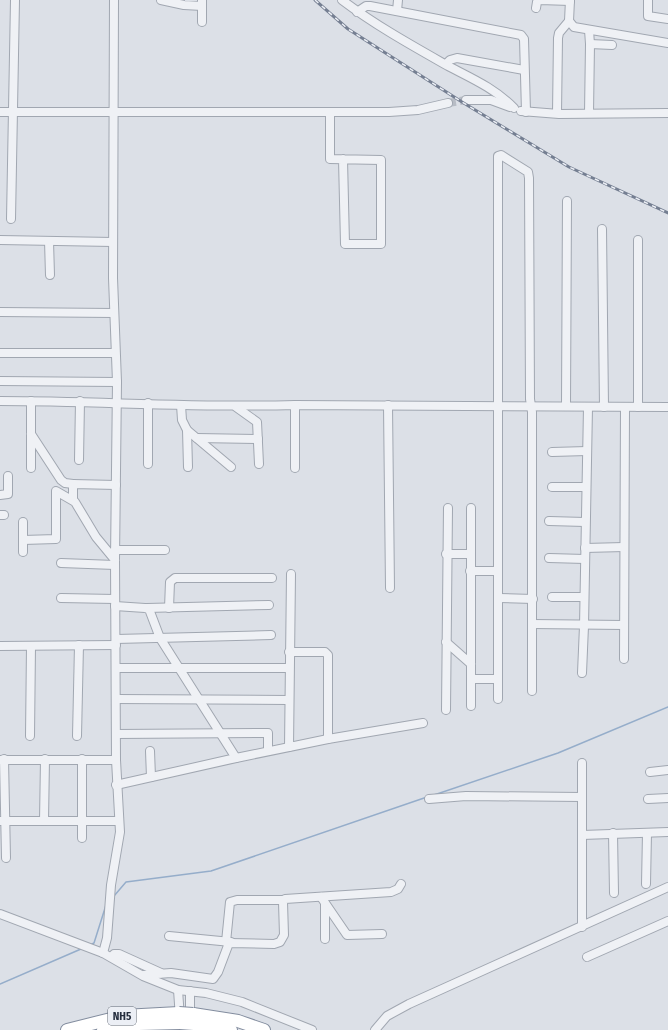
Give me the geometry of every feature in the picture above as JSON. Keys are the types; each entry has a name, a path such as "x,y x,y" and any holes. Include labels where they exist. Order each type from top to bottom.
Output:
{"highway":[{"name":"NH5","path":"67,1030 123,1016 231,1030"},
{"name":"NH5","path":"103,1030 138,1024 186,1025 238,1021 264,1030"}],"street":[{"path":"11,219 15,0"},
{"path":"103,953 107,938 110,896 120,838 116,785 116,382 113,242 114,0"},
{"path":"161,0 184,5 202,3 202,22"},
{"path":"342,0 357,12 496,92 514,108"},
{"path":"398,0 398,11"},
{"path":"536,8 537,2 540,0 570,1 569,21 559,33 558,38 557,114"},
{"path":"648,0 649,17 668,19"},
{"path":"357,12 368,6 521,35 524,39 526,112"},
{"path":"569,21 574,27 668,43"},
{"path":"589,30 589,113"},
{"path":"590,44 612,45"},
{"path":"446,64 450,60 457,58 524,70"},
{"path":"466,100 491,100 526,112 557,114 668,113"},
{"path":"0,112 406,112 448,103"},
{"path":"330,113 330,159 381,160 380,244 345,244 343,160"},
{"path":"498,699 498,156 501,155 528,172 529,178 530,398 532,406 532,691"},
{"path":"566,406 567,201"},
{"path":"602,229 604,407"},
{"path":"0,240 113,242"},
{"path":"638,240 638,407"},
{"path":"49,241 50,275"},
{"path":"0,312 114,313"},
{"path":"0,353 115,353"},
{"path":"0,381 116,382"},
{"path":"0,401 80,401 235,406 388,405 566,406 625,408 668,407"},
{"path":"31,401 31,468"},
{"path":"79,460 80,401"},
{"path":"148,403 148,464"},
{"path":"181,405 182,420 187,430 231,467"},
{"path":"295,468 296,405"},
{"path":"388,405 390,588"},
{"path":"235,406 257,422 259,464"},
{"path":"582,673 588,407"},
{"path":"624,659 625,408"},
{"path":"187,430 188,467"},
{"path":"32,434 56,474 63,482 73,484 116,485"},
{"path":"197,438 258,439"},
{"path":"552,452 587,451"},
{"path":"23,540 56,539 56,474"},
{"path":"0,495 8,494 8,476"},
{"path":"73,484 73,500"},
{"path":"552,487 586,487"},
{"path":"56,491 73,500 101,544 115,562"},
{"path":"446,710 446,554 448,508"},
{"path":"471,508 471,706"},
{"path":"549,521 585,522"},
{"path":"23,522 23,552"},
{"path":"585,548 624,547"},
{"path":"115,550 166,550"},
{"path":"446,554 471,554"},
{"path":"550,558 585,558"},
{"path":"61,563 115,562"},
{"path":"470,571 498,571"},
{"path":"289,747 291,574"},
{"path":"169,608 169,586 170,582 175,578 272,578"},
{"path":"552,597 584,598"},
{"path":"61,598 115,603 147,608 269,605"},
{"path":"499,598 533,599"},
{"path":"147,608 150,611 160,638 236,758"},
{"path":"532,624 584,626 624,625"},
{"path":"0,646 78,645 160,638 271,635"},
{"path":"446,642 471,664"},
{"path":"76,736 78,645"},
{"path":"30,736 31,646"},
{"path":"289,652 325,652 328,655 328,739"},
{"path":"116,668 289,668"},
{"path":"471,679 498,679"},
{"path":"116,699 289,700"},
{"path":"116,785 268,751 423,723"},
{"path":"116,734 268,733 268,751"},
{"path":"150,751 151,777"},
{"path":"6,858 2,821 2,759 116,760"},
{"path":"44,820 45,759"},
{"path":"82,759 82,838"},
{"path":"582,763 582,926"},
{"path":"650,772 668,770"},
{"path":"429,799 466,796 582,797"},
{"path":"648,799 668,798"},
{"path":"2,821 119,821"},
{"path":"582,835 668,832"},
{"path":"613,833 614,893"},
{"path":"646,884 647,833"},
{"path":"143,976 161,973 213,979 218,972 229,942 230,902 237,900 283,900 289,898 323,901 391,892 398,889 401,884"},
{"path":"375,1030 387,1016 393,1012 668,887"},
{"path":"169,936 229,942 274,944 280,942 284,935 283,900"},
{"path":"323,901 347,934 382,934"},
{"path":"323,901 324,939"},
{"path":"0,914 103,953 143,976 178,990 206,993 242,1002 312,1030"},
{"path":"587,957 668,921"},
{"path":"111,957 114,954 119,954 161,973"},
{"path":"178,990 186,1025"},
{"path":"186,1025 190,991"},
{"path":"135,1030 186,1025"}],"waterway":[{"path":"434,795 558,753 668,707"},
{"path":"114,896 126,882 211,871 427,797"},
{"path":"90,945 94,943 106,905"},
{"path":"0,984 81,949"}],"tunnel":[{"path":"448,103 466,100"}],"railway":[{"path":"315,0 348,29 462,102 569,167 668,213"}]}
